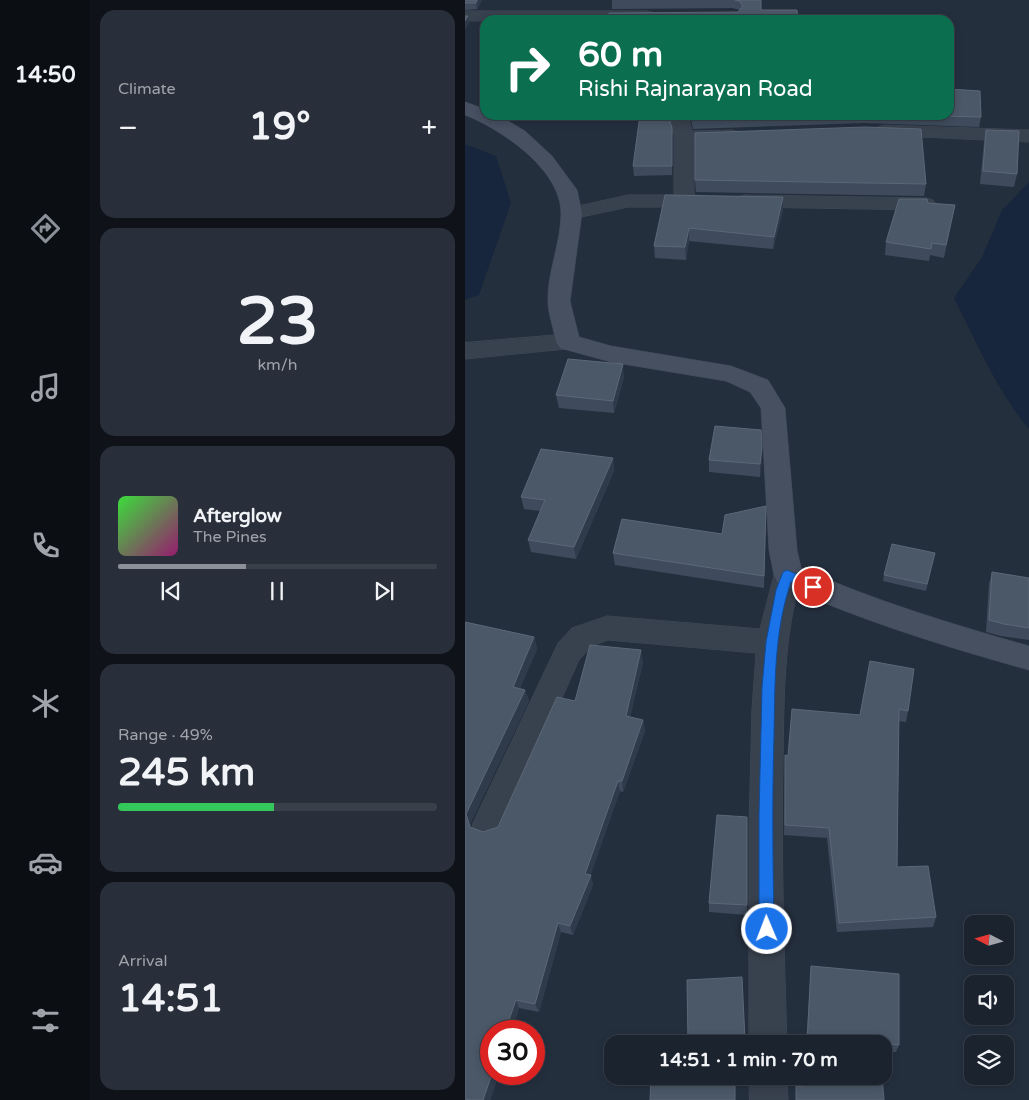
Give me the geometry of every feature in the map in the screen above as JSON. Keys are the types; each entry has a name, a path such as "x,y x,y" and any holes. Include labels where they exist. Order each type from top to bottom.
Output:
{"main road":[{"path":"465,108 480,114"},
{"path":"494,120 518,135 545,160 567,190 572,213 559,302 568,342 611,354 731,374 759,386 773,408 783,550 787,575 826,593 890,617 1029,658"}],"street":[{"path":"510,15 645,12 658,15"},
{"path":"465,16 480,16"},
{"path":"679,120 684,137 684,200"},
{"path":"864,130 1029,136"},
{"path":"684,137 753,135"},
{"path":"572,213 628,201 684,200 926,204"},
{"path":"465,350 568,342"},
{"path":"768,1035 765,815 768,687 772,642 782,590 787,575"},
{"path":"489,825 568,652 582,637 607,628 772,642"},
{"path":"768,1085 769,1100"}],"water":[{"path":"465,144 496,156 511,203 479,295 465,300"},
{"path":"1029,182 1029,429 997,382 954,298 982,257 1002,210"}],"building":[{"path":"465,0 477,0 476,3 465,3"},
{"path":"735,0 761,0 761,10 797,10 798,15 609,15 609,13 738,12 743,6 739,1"},
{"path":"954,89 980,91 981,117 954,116"},
{"path":"639,120 670,120 672,128 672,166 633,166"},
{"path":"865,127 921,129 926,184 695,180 695,133"},
{"path":"986,130 1019,131 1017,174 983,171"},
{"path":"665,195 783,197 774,237 689,228 685,247 654,246"},
{"path":"899,199 927,199 928,203 955,205 946,245 932,243 931,249 886,242"},
{"path":"568,359 623,364 613,401 556,395"},
{"path":"715,426 761,430 762,448 760,464 709,460"},
{"path":"541,449 613,458 574,547 528,540 545,500 521,497"},
{"path":"766,506 764,576 613,553 622,519 722,534 725,515"},
{"path":"892,544 935,553 927,584 884,575"},
{"path":"992,572 1029,578 1029,628 989,620"},
{"path":"465,622 534,637 513,687 525,690 466,814 470,827 483,832 498,827 557,697 575,701 590,645 641,650 626,716 643,720 622,781 618,781 585,874 591,875 570,926 558,923 535,1004 516,1000 509,1020 480,1020 480,1085 488,1085 483,1100 465,1099"},
{"path":"870,661 914,669 908,711 899,709 897,867 928,866 936,917 839,923 829,828 785,825 785,755 788,756 792,709 860,715"},
{"path":"717,815 747,817 747,905 709,903"},
{"path":"811,966 899,974 899,1045 892,1044 892,1035 807,1035"},
{"path":"742,977 745,1035 688,1035 687,980"},
{"path":"651,1085 735,1085 735,1100 650,1100"},
{"path":"883,1085 884,1100 796,1100 796,1086"}],"route":[{"path":"767,929 765,815 768,687 772,642 782,590 787,575 813,587"}]}
